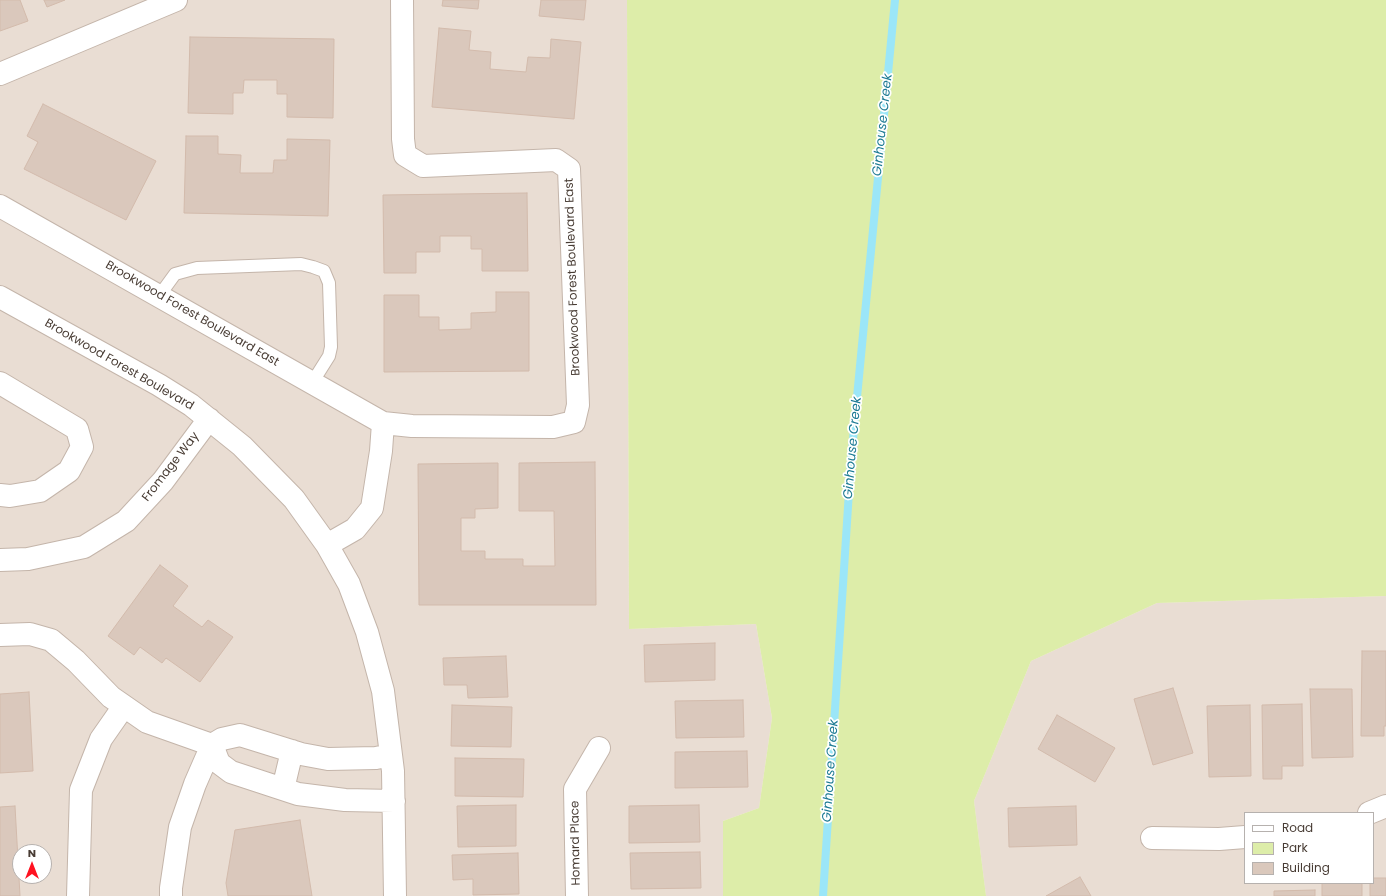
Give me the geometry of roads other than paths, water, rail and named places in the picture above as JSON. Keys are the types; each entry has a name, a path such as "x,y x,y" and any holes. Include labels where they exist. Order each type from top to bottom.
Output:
{"street":[{"path":"0,74 176,0"},
{"name":"Brookwood Forest Boulevard East","path":"0,206 383,423 412,426 553,427 574,422 578,405 569,169 556,160 423,166 405,155 403,139 402,0"},
{"name":"Brookwood Forest Boulevard","path":"0,297 191,405 242,446 294,499 327,545 349,584 367,632 383,691 394,771 395,896"},
{"path":"0,383 77,428 82,448 69,471 40,490 10,496 0,496"},
{"name":"Fromage Way","path":"0,560 28,559 84,547 126,521 164,481 209,419"},
{"path":"327,545 355,529 372,508 381,451 383,423"},
{"path":"0,635 30,634 52,640 76,661 111,697 147,722 212,745 219,763 231,772 298,794 345,800 394,801"},
{"path":"78,896 81,790 101,739 124,706"},
{"path":"172,896 171,888 180,827 195,784 212,745 222,739 240,736 328,759 376,758 391,755"},
{"name":"Homard Place","path":"577,896 575,789 599,748"},
{"path":"283,789 292,750"},
{"path":"1371,812 1386,806"},
{"path":"1152,838 1219,839 1244,837"}],"lane":[{"path":"159,296 175,274 197,268 301,264 324,271 329,284 331,347 328,356 312,383"}],"waterway":[{"name":"Ginhouse Creek","path":"823,896 851,460 895,0"}]}
